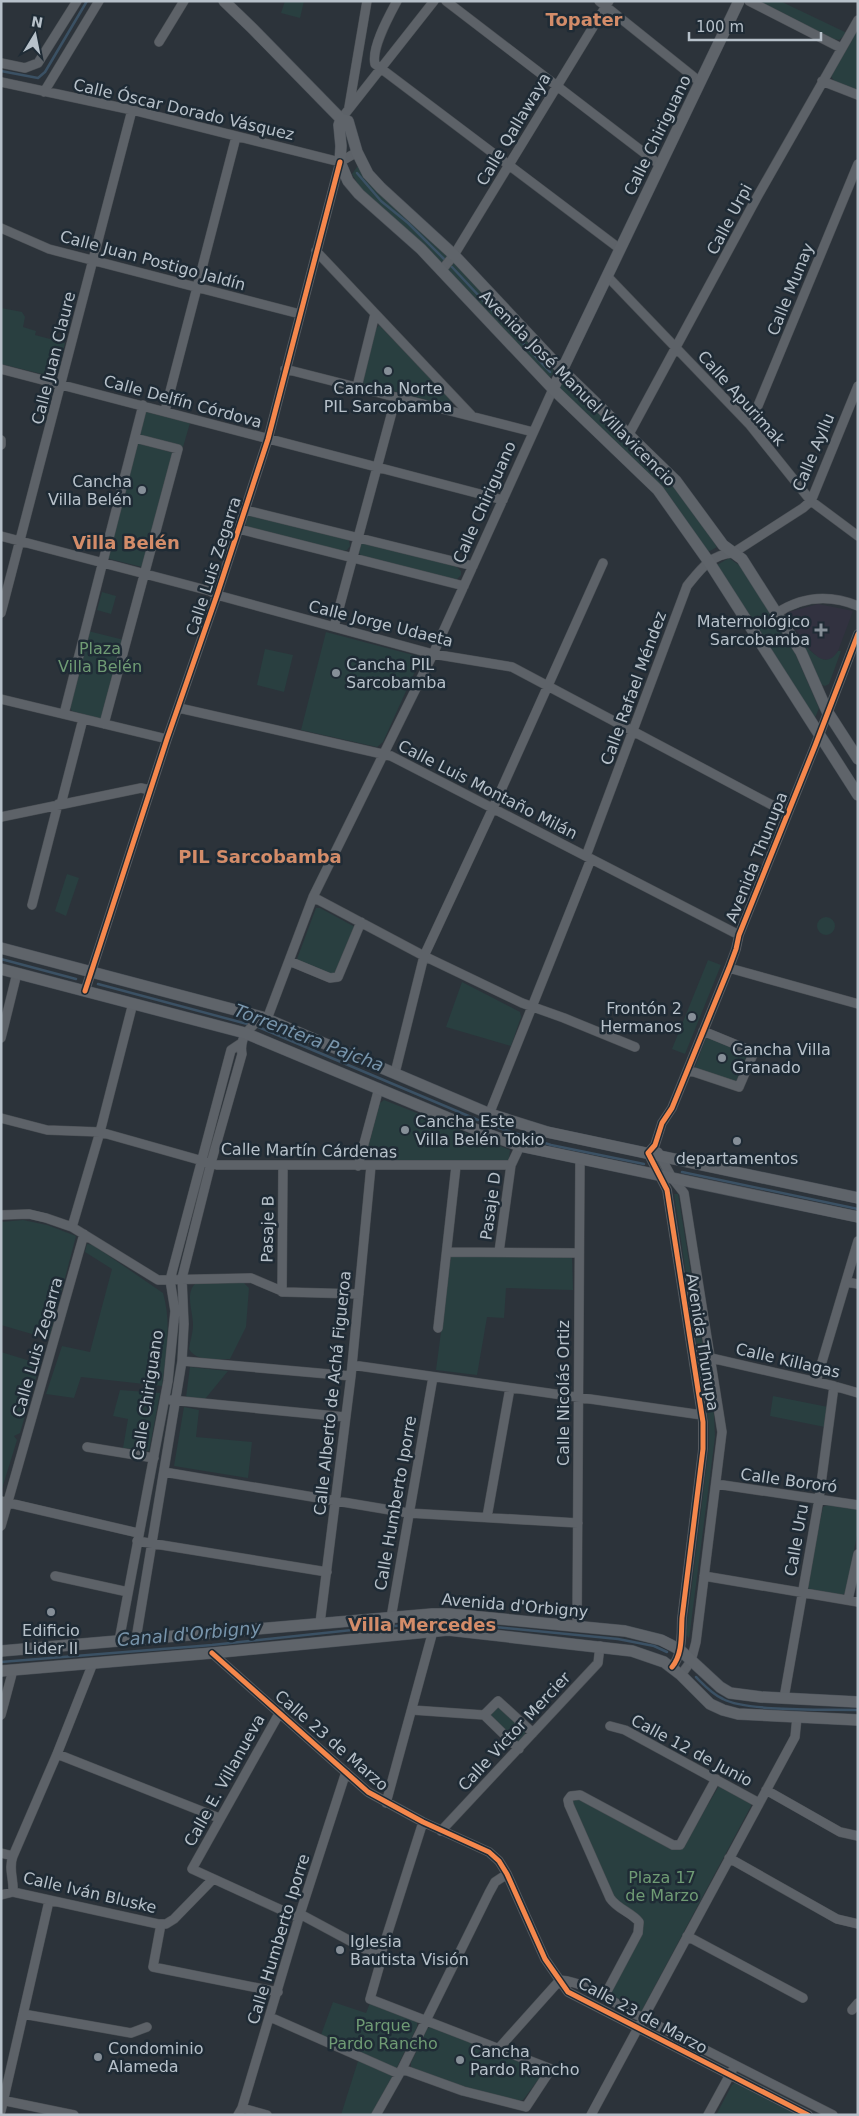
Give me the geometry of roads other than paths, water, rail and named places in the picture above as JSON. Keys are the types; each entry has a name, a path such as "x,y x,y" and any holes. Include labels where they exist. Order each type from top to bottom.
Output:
{"main road":[{"name":"Avenida José Manuel Villavicencio","path":"224,1 253,28 341,119 348,121 357,152 368,174 454,255 562,370 676,481 723,545 742,559 801,652 827,711 858,759"},
{"name":"Calle Chiriguano","path":"553,389 739,1"},
{"name":"Avenida José Manuel Villavicencio","path":"341,119 339,125 340,162 348,181 359,194 421,249 553,389 658,490 709,562 858,795"},
{"path":"1,948 90,972 256,1024 395,1073 489,1116 547,1132 654,1151 858,1198"},
{"path":"1,969 132,1002 256,1024 378,1088 520,1146 858,1217"},
{"name":"Avenida d'Orbigny","path":"1,1651 390,1617 449,1614 646,1636 661,1640 680,1650 720,1687 730,1693 858,1702"},
{"name":"Avenida d'Orbigny","path":"1,1671 212,1654 433,1630 448,1630 600,1646 632,1651 653,1657 676,1671 710,1704 723,1710 751,1715 858,1720"}],"street":[{"path":"1,63 25,68 38,63 77,1"},
{"path":"44,92 99,1"},
{"path":"159,42 184,1"},
{"path":"349,107 367,1"},
{"path":"397,1 381,34 374,58 375,64 620,249"},
{"path":"341,119 349,107 383,69 434,1"},
{"path":"446,1 660,165"},
{"path":"749,1 841,48"},
{"path":"604,3 700,82"},
{"name":"Calle Qallawaya","path":"441,271 454,255 509,165 604,3"},
{"name":"Calle Urpi","path":"629,434 822,80 858,20"},
{"path":"822,80 858,95"},
{"name":"Calle Óscar Dorado Vásquez","path":"1,82 132,110 340,162"},
{"name":"Calle Juan Claure","path":"1,613 62,385 132,110"},
{"path":"165,411 236,137"},
{"path":"340,162 357,152"},
{"name":"Calle Luis Zegarra","path":"85,991 167,739 218,595 268,438 340,162"},
{"name":"Calle Munay","path":"750,425 858,164"},
{"name":"Calle Juan Postigo Jaldín","path":"1,228 50,249 300,314"},
{"path":"316,251 472,416"},
{"name":"Calle Apurimak","path":"607,276 750,425 811,501 858,536"},
{"path":"357,387 375,314"},
{"name":"Calle Delfín Córdova","path":"1,369 502,500"},
{"path":"285,369 532,432"},
{"name":"Calle Ayllu","path":"733,553 811,501 858,386"},
{"name":"Calle Chiriguano","path":"119,1641 154,1458 174,1340 174,1311 170,1280 231,1050 240,1044 256,1024 289,961 313,898 433,654 553,389"},
{"path":"334,627 396,397"},
{"path":"64,714 143,405"},
{"path":"104,724 178,449 135,438"},
{"path":"1,440 1,445"},
{"path":"245,510 473,566"},
{"path":"239,529 464,586"},
{"name":"Calle Jorge Udaeta","path":"1,536 210,591 218,595 433,654 512,667 787,813"},
{"name":"Calle Rafael Méndez","path":"483,1130 589,858 687,586 709,562 722,553 733,553"},
{"path":"395,1073 424,956 603,563"},
{"path":"777,613 801,600 815,598 828,598 858,606"},
{"name":"Avenida Thunupa","path":"676,1671 703,1449 702,1414 667,1190 659,1176 654,1151 662,1123 672,1108 729,968 739,935 858,634"},
{"path":"1,699 167,739"},
{"name":"Calle Luis Montaño Milán","path":"179,708 384,753 739,935"},
{"path":"32,905 83,719"},
{"path":"1,817 141,788 150,790"},
{"path":"313,898 424,956 531,1007 564,1018 635,1047"},
{"path":"289,961 330,978 338,977 361,922"},
{"path":"729,968 858,1004"},
{"path":"1,1038 17,973"},
{"path":"72,1227 100,1132 132,1002"},
{"path":"688,1070 739,1087 754,1052 703,1031"},
{"name":"Calle Chiriguano","path":"136,1639 182,1361 184,1324 182,1278 211,1163 242,1054 240,1044"},
{"path":"358,1166 378,1088"},
{"name":"Calle Martín Cárdenas","path":"1,1118 48,1130 100,1132 218,1165 511,1165"},
{"path":"511,1165 520,1146"},
{"name":"Avenida Thunupa","path":"654,1151 684,1194 722,1432 696,1642 691,1661 676,1671"},
{"name":"Calle Nicolás Ortiz","path":"577,1627 580,1160"},
{"name":"Pasaje D","path":"499,1252 511,1165"},
{"name":"Pasaje B","path":"282,1292 283,1166"},
{"name":"Calle Alberto de Achá Figueroa","path":"320,1624 351,1376 370,1166"},
{"path":"438,1328 456,1166"},
{"path":"1,1214 29,1214 72,1227 158,1280 251,1278 282,1292 359,1294"},
{"name":"Calle Luis Zegarra","path":"1,1526 5,1503 84,1234"},
{"path":"816,1382 858,1241"},
{"path":"447,1252 579,1253"},
{"path":"846,1282 858,1284"},
{"name":"Calle Killagas","path":"711,1358 858,1393"},
{"path":"182,1361 351,1376"},
{"path":"352,1365 433,1378 702,1414"},
{"name":"Calle Humberto Iporre","path":"388,1635 433,1378"},
{"name":"Calle Uru","path":"784,1698 819,1499 834,1386"},
{"path":"487,1517 510,1388"},
{"path":"164,1400 345,1417"},
{"path":"87,1447 154,1458"},
{"path":"164,1472 336,1499 408,1513 578,1523"},
{"name":"Calle Bororó","path":"716,1484 858,1505"},
{"path":"5,1503 138,1537 151,1544 327,1572"},
{"path":"704,1576 853,1601 858,1554"},
{"path":"55,1576 128,1592"},
{"path":"386,1803 433,1630 432,1614"},
{"name":"Calle Victor Mercier","path":"441,1830 519,1750 598,1663 600,1646"},
{"name":"Calle 23 de Marzo","path":"212,1654 280,1712 368,1792 423,1822 489,1852 499,1861 507,1874 545,1959 568,1992 808,2115"},
{"path":"13,1856 57,1754 93,1663"},
{"path":"1,1715 13,1670"},
{"path":"484,1716 498,1701 533,1733"},
{"path":"412,1710 484,1716 519,1750"},
{"name":"Calle E. Villanueva","path":"213,1879 192,1869 280,1712"},
{"path":"591,2115 794,1736 797,1717"},
{"name":"Calle 12 de Junio","path":"610,1726 625,1730 758,1803"},
{"path":"57,1754 219,1818"},
{"name":"Calle Humberto Iporre","path":"240,2112 278,1992 299,1916 346,1772"},
{"path":"605,1996 638,1933 639,1922 630,1914 615,1906 610,1898 568,1800 571,1796 580,1795 673,1845 680,1845 716,1779"},
{"name":"Calle 12 de Junio","path":"766,1790 840,1832 858,1836"},
{"path":"270,2017 401,2072 463,2091 526,2107 551,2069 370,1999 380,1964 380,1957 423,1822"},
{"name":"Calle Iván Bluske","path":"1,1853 13,1856 10,1864 14,1882 13,1892 161,1924 166,1924 174,1919 213,1879"},
{"path":"729,1858 838,1919 858,1924"},
{"path":"376,2115 401,2072 425,2019 495,1882 507,1874"},
{"path":"213,1879 299,1916 380,1957"},
{"path":"1,1895 13,1892"},
{"path":"1,2111 49,1901"},
{"path":"161,1924 153,1967 278,1992"},
{"path":"688,1936 803,1998"},
{"path":"499,2048 560,1980"},
{"name":"Calle 23 de Marzo","path":"560,1980 574,1982 605,1996 620,2006 828,2113"},
{"path":"23,2014 131,2033 147,2026"},
{"path":"708,2115 735,2065"},
{"path":"2,2100 74,2115"},
{"path":"240,2112 267,2115"}],"waterway":[{"path":"1,71 38,78 45,72 87,1"},
{"path":"357,173 381,201 408,223 444,259"},
{"path":"452,267 550,372"},
{"name":"Torrentera Pajcha","path":"1,959 76,979"},
{"name":"Torrentera Pajcha","path":"98,984 251,1025"},
{"name":"Torrentera Pajcha","path":"256,1026 478,1120"},
{"name":"Torrentera Pajcha","path":"496,1127 551,1145 644,1164"},
{"name":"Torrentera Pajcha","path":"682,1172 858,1209"},
{"name":"Canal d'Orbigny","path":"445,1622 618,1639 654,1646 667,1652"},
{"name":"Canal d'Orbigny","path":"395,1626 427,1623"},
{"name":"Canal d'Orbigny","path":"1,1662 212,1645 380,1627"},
{"name":"Canal d'Orbigny","path":"696,1677 715,1695 734,1703 768,1708 858,1710"}],"place":[{"name":"Cancha Norte PIL Sarcobamba","path":"388,371"},
{"name":"Cancha Villa Belén","path":"142,490"},
{"name":"Maternológico Sarcobamba","path":"821,630"},
{"name":"Cancha PIL Sarcobamba","path":"336,673"},
{"name":"Frontón 2 Hermanos","path":"692,1017"},
{"name":"Cancha Villa Granado","path":"722,1058"},
{"name":"Cancha Este Villa Belén Tokio","path":"405,1130"},
{"name":"departamentos","path":"737,1141"},
{"name":"Edificio Lider II","path":"51,1612"},
{"name":"Iglesia Bautista Visión","path":"340,1950"},
{"name":"Condominio Alameda","path":"98,2057"},
{"name":"Cancha Pardo Rancho","path":"460,2060"}],"district":[{"name":"Topater","path":"584,20"},
{"name":"Villa Belén","path":"126,543"},
{"name":"PIL Sarcobamba","path":"260,857"},
{"name":"Villa Mercedes","path":"422,1625"}],"park label":[{"name":"Plaza Villa Belén","path":"100,657"},
{"name":"Plaza 17 de Marzo","path":"662,1886"},
{"name":"Parque Pardo Rancho","path":"383,2034"}]}
